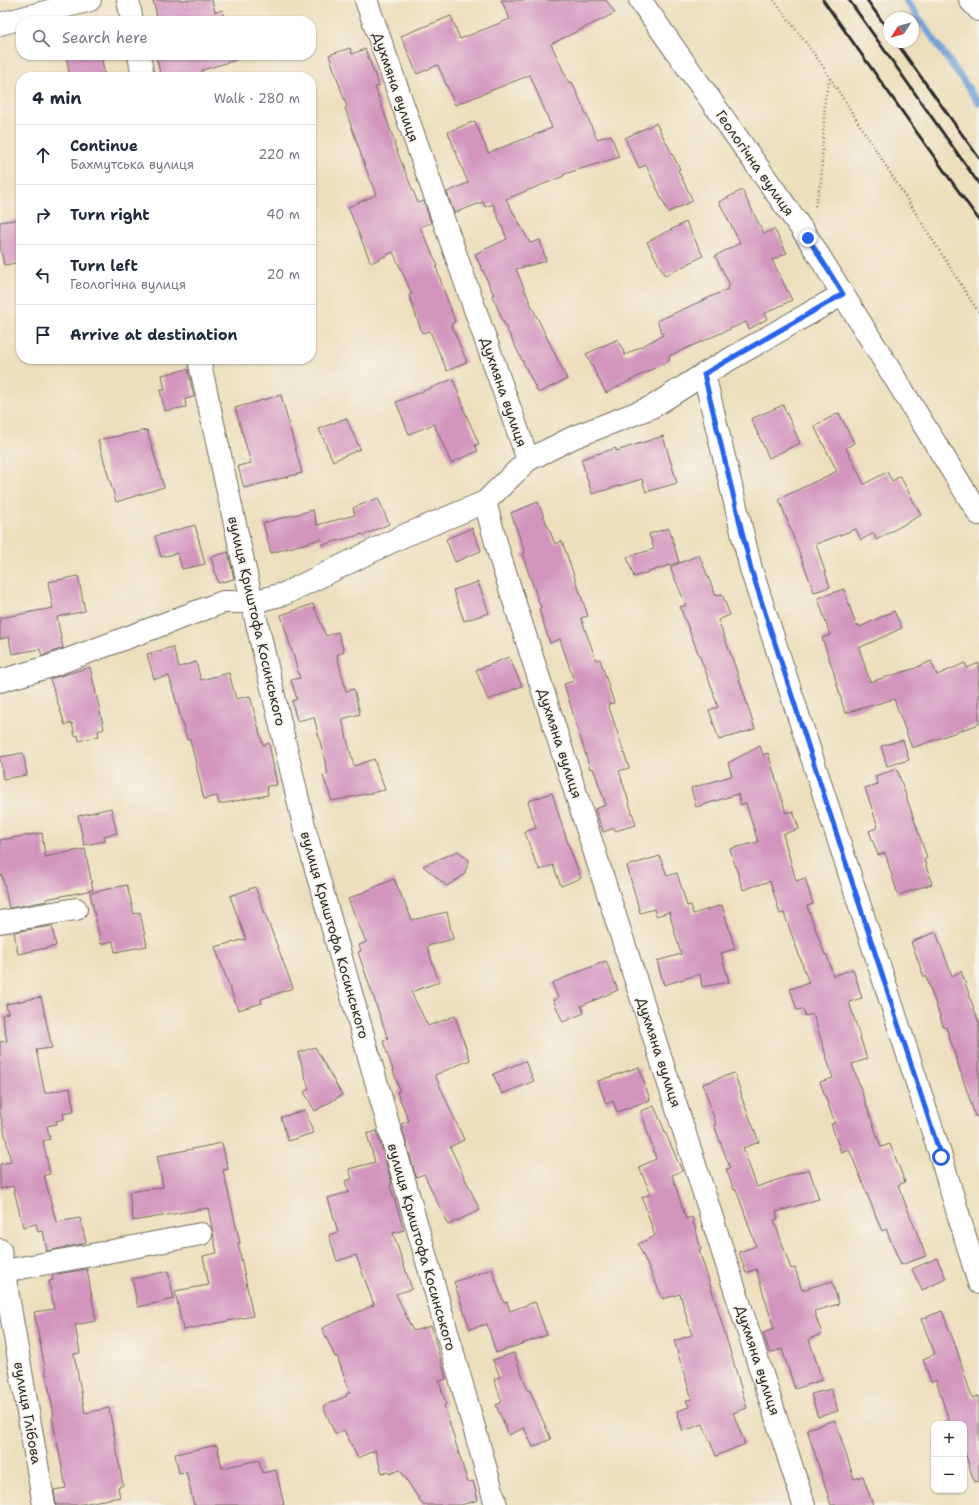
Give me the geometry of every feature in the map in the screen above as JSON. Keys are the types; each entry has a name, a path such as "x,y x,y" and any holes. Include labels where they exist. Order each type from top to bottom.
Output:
{"street":[{"path":"30,16 90,0"},
{"path":"128,0 131,16"},
{"name":"Духмяна вулиця","path":"366,0 528,460 485,502 500,557 804,1505"},
{"name":"Геологічна вулиця","path":"640,0 808,238 979,514"},
{"path":"970,0 979,10"},
{"path":"0,24 16,20"},
{"path":"140,60 142,72"},
{"path":"528,460 574,437 652,407 704,374 843,294"},
{"name":"вулиця Криштофа Косинського","path":"200,364 252,602 306,834 496,1505"},
{"path":"704,374 751,569 937,1142 979,1283"},
{"path":"0,681 48,667 223,602 252,602 284,594 401,536 485,502"},
{"path":"0,922 76,909"},
{"path":"2,1260 81,1258 202,1234"},
{"name":"вулиця Глібова","path":"2,1260 44,1505"}],"path":[{"path":"774,0 820,62 979,313"},
{"path":"808,238 820,181 825,98 830,78"}],"building":[{"path":"153,0 212,0 215,12 222,10 224,16 157,16"},
{"path":"501,0 606,0 615,13 551,44 569,83 572,82 597,139 611,135 619,157 564,174 564,176 506,199 530,243 540,240 546,261 516,269 531,305 567,379 538,393 502,319 492,295 494,295 475,254 507,239 493,204 485,207 483,202 454,213 447,192 468,183 448,132 475,121 488,153 552,128 530,75 455,105 438,65 417,74 401,36 451,16 460,39 510,19"},
{"path":"350,48 352,54 365,49 379,86 375,87 395,143 394,144 418,203 424,201 431,223 420,227 438,266 436,267 455,322 451,324 467,362 447,371 430,331 422,333 409,295 412,294 393,252 371,263 348,207 376,195 345,108 347,107 329,55"},
{"path":"67,60 102,60 104,72 69,72"},
{"path":"157,60 236,60 202,70 202,72 160,72"},
{"path":"656,123 680,169 678,170 693,201 668,212 646,165 639,168 625,138"},
{"path":"742,190 764,234 774,229 787,253 772,260 792,300 764,314 767,319 749,329 746,322 669,356 670,360 606,393 586,354 618,339 625,355 663,335 657,321 728,289 727,287 730,285 715,256 740,243 719,202"},
{"path":"16,220 16,263 4,265 0,246 0,222"},
{"path":"686,222 703,256 665,276 647,242"},
{"path":"188,369 194,397 185,399 186,407 165,411 160,390 165,390 162,375"},
{"path":"453,379 464,407 463,408 479,444 475,445 478,451 451,463 434,424 409,434 396,402"},
{"path":"281,395 302,473 244,488 238,466 251,463 235,408"},
{"path":"783,405 800,443 769,458 751,419"},
{"path":"839,413 854,443 846,448 864,484 887,472 892,481 900,476 921,515 876,540 874,533 861,540 856,529 816,544 830,587 814,592 779,499 837,471 814,426"},
{"path":"346,418 360,449 333,461 319,429"},
{"path":"147,430 164,487 116,502 98,440"},
{"path":"663,436 677,483 646,492 642,479 592,494 581,459 616,448 616,451"},
{"path":"378,498 389,524 364,535 363,534 322,545 321,539 271,553 263,523 313,510 317,525 355,515 353,508"},
{"path":"538,502 555,544 562,541 588,616 581,618 596,660 600,659 614,703 608,704 629,768 619,771 636,825 615,831 614,828 603,832 595,809 606,805 593,768 590,769 564,684 574,681 560,639 550,643 539,609 541,608 522,554 525,553 511,513"},
{"path":"195,525 205,564 182,569 178,553 161,557 155,536"},
{"path":"472,528 481,551 455,562 446,539"},
{"path":"669,528 679,562 634,577 627,557 654,549 649,534"},
{"path":"228,552 234,579 218,583 211,557"},
{"path":"699,555 716,596 722,594 730,615 718,620 735,666 755,729 719,740 709,710 718,707 714,693 680,607 686,605 670,567"},
{"path":"78,576 85,611 57,617 63,648 42,656 40,649 12,654 9,637 0,639 0,618 53,608 48,582"},
{"path":"478,582 489,613 464,621 453,590"},
{"path":"844,589 856,626 859,625 860,627 894,611 902,628 859,648 870,682 913,669 931,661 937,675 965,663 967,668 979,663 979,724 912,748 894,699 845,713 822,638 830,635 818,598"},
{"path":"313,604 326,636 338,632 344,652 337,655 346,691 354,689 360,714 342,719 354,766 374,759 385,790 332,801 323,776 328,774 314,717 297,721 292,701 297,699 291,680 300,678 281,615"},
{"path":"173,647 179,667 196,662 201,680 229,673 236,699 250,696 263,745 269,743 277,785 267,786 268,795 219,804 217,796 204,799 190,739 187,740 169,676 154,679 147,654"},
{"path":"509,657 522,686 488,700 476,670"},
{"path":"90,667 104,729 98,731 99,736 79,741 78,735 75,736 72,723 65,725 50,679"},
{"path":"903,740 909,760 887,766 881,746"},
{"path":"760,746 763,755 768,753 786,813 793,811 799,829 783,834 796,881 805,878 813,904 807,906 825,955 827,955 833,976 853,969 862,998 849,1002 867,1059 852,1064 881,1147 890,1144 905,1182 898,1185 926,1256 901,1265 886,1229 882,1231 849,1149 841,1152 831,1124 835,1123 820,1082 833,1078 813,1014 805,1016 803,1009 797,1010 790,989 809,983 784,913 780,914 770,881 743,890 730,849 758,842 746,803 741,805 738,794 696,807 691,788 732,776 728,763"},
{"path":"23,753 27,775 3,779 0,757"},
{"path":"897,769 927,858 924,860 932,884 898,895 885,853 878,855 869,831 878,827 865,788 878,784 875,776"},
{"path":"552,793 568,844 581,878 561,886 553,865 540,870 535,861 525,832 536,828 528,801"},
{"path":"111,808 117,833 104,836 105,841 84,845 78,816"},
{"path":"42,833 45,857 85,849 93,890 9,908 2,875 0,876 0,840"},
{"path":"458,851 469,860 464,875 447,886 423,866"},
{"path":"660,856 667,876 677,873 687,906 691,905 693,914 722,905 735,949 721,953 729,982 702,987 700,974 664,985 657,961 681,954 669,912 656,916 654,909 640,913 627,866"},
{"path":"394,879 412,920 447,912 453,939 427,946 439,982 411,992 428,1026 455,1016 470,1060 435,1075 464,1140 450,1147 480,1210 448,1225 424,1174 416,1177 401,1124 409,1121 397,1092 400,1091 383,1041 388,1039 358,952 361,951 359,945 366,942 348,899"},
{"path":"127,885 134,914 140,912 147,946 115,952 113,941 101,944 90,893"},
{"path":"255,887 293,988 261,999 262,1003 238,1010 215,947 246,939 230,896"},
{"path":"52,926 56,946 18,954 14,932"},
{"path":"936,932 952,976 961,971 979,1023 979,1116 975,1116 946,1027 944,1028 926,976 924,977 911,942"},
{"path":"606,961 618,990 581,1006 584,1013 563,1022 553,1000 558,998 552,983"},
{"path":"41,997 52,1048 36,1050 45,1093 70,1088 74,1112 63,1114 64,1119 56,1121 57,1124 47,1126 50,1139 43,1141 50,1174 44,1175 56,1222 80,1218 86,1242 47,1251 43,1231 38,1232 36,1224 23,1227 13,1186 0,1189 0,1164 11,1162 0,1112 0,1042 7,1041 2,1015 8,1013 6,1004"},
{"path":"315,1047 342,1095 315,1111 304,1092 309,1089 298,1053"},
{"path":"525,1061 534,1081 502,1094 493,1074"},
{"path":"639,1067 650,1100 617,1112 613,1101 606,1104 598,1081"},
{"path":"734,1073 742,1095 741,1096 759,1142 743,1148 757,1187 809,1169 819,1199 776,1212 778,1219 774,1220 791,1269 795,1268 802,1290 832,1281 839,1304 814,1311 822,1334 809,1339 822,1380 795,1389 782,1349 770,1353 763,1333 774,1329 756,1269 746,1273 739,1252 756,1246 736,1189 734,1190 726,1169 730,1168 714,1125 716,1124 703,1084"},
{"path":"654,1106 682,1171 672,1175 686,1219 692,1217 701,1249 699,1250 747,1408 733,1413 745,1444 716,1456 703,1424 683,1431 677,1411 689,1407 686,1400 692,1399 674,1341 692,1335 680,1294 663,1299 638,1244 655,1236 642,1197 651,1194 639,1167 656,1159 641,1111"},
{"path":"305,1110 313,1133 288,1141 281,1117"},
{"path":"377,1131 392,1184 390,1185 404,1230 393,1233 412,1289 396,1294 413,1331 431,1326 446,1379 439,1381 446,1404 444,1405 468,1483 473,1481 478,1500 461,1505 423,1505 400,1470 389,1474 388,1471 382,1473 375,1450 358,1458 344,1430 335,1434 323,1406 347,1396 346,1394 350,1392 337,1356 335,1357 322,1328 374,1305 356,1255 337,1261 329,1235 338,1232 328,1198 349,1192 345,1181 352,1179 349,1169 375,1162 367,1134"},
{"path":"222,1143 228,1169 223,1170 240,1243 238,1243 253,1316 183,1330 175,1291 209,1285 203,1256 217,1253 208,1208 133,1221 129,1192 163,1187 157,1156"},
{"path":"937,1258 946,1279 922,1290 912,1269"},
{"path":"87,1269 96,1321 75,1325 80,1353 74,1354 85,1413 109,1408 123,1485 118,1487 120,1497 76,1505 56,1505 54,1490 66,1488 34,1312 54,1309 49,1281 53,1280 52,1275"},
{"path":"492,1269 504,1303 507,1302 510,1311 535,1302 547,1335 496,1353 487,1324 470,1329 454,1282"},
{"path":"168,1271 174,1299 138,1307 132,1279"},
{"path":"942,1311 956,1347 972,1398 979,1396 979,1481 974,1482 967,1459 967,1421 949,1421 936,1380 931,1382 923,1359 935,1354 921,1319"},
{"path":"514,1353 528,1391 530,1391 551,1439 533,1447 524,1428 509,1435 496,1405 502,1402 494,1379 500,1377 493,1360"},
{"path":"831,1389 838,1411 818,1417 811,1394"},
{"path":"835,1420 854,1479 863,1476 873,1505 831,1505 807,1429"},
{"path":"217,1445 222,1468 259,1460 262,1473 276,1470 284,1505 194,1505 186,1472 179,1473 175,1454"}],"waterway":[{"path":"906,0 979,103"}],"railway":[{"path":"823,0 979,220"},
{"path":"849,0 979,184"},
{"path":"867,0 883,23"},
{"path":"900,48 979,158"}],"route":[{"path":"808,238 843,294 704,374 751,569 941,1157"}]}
